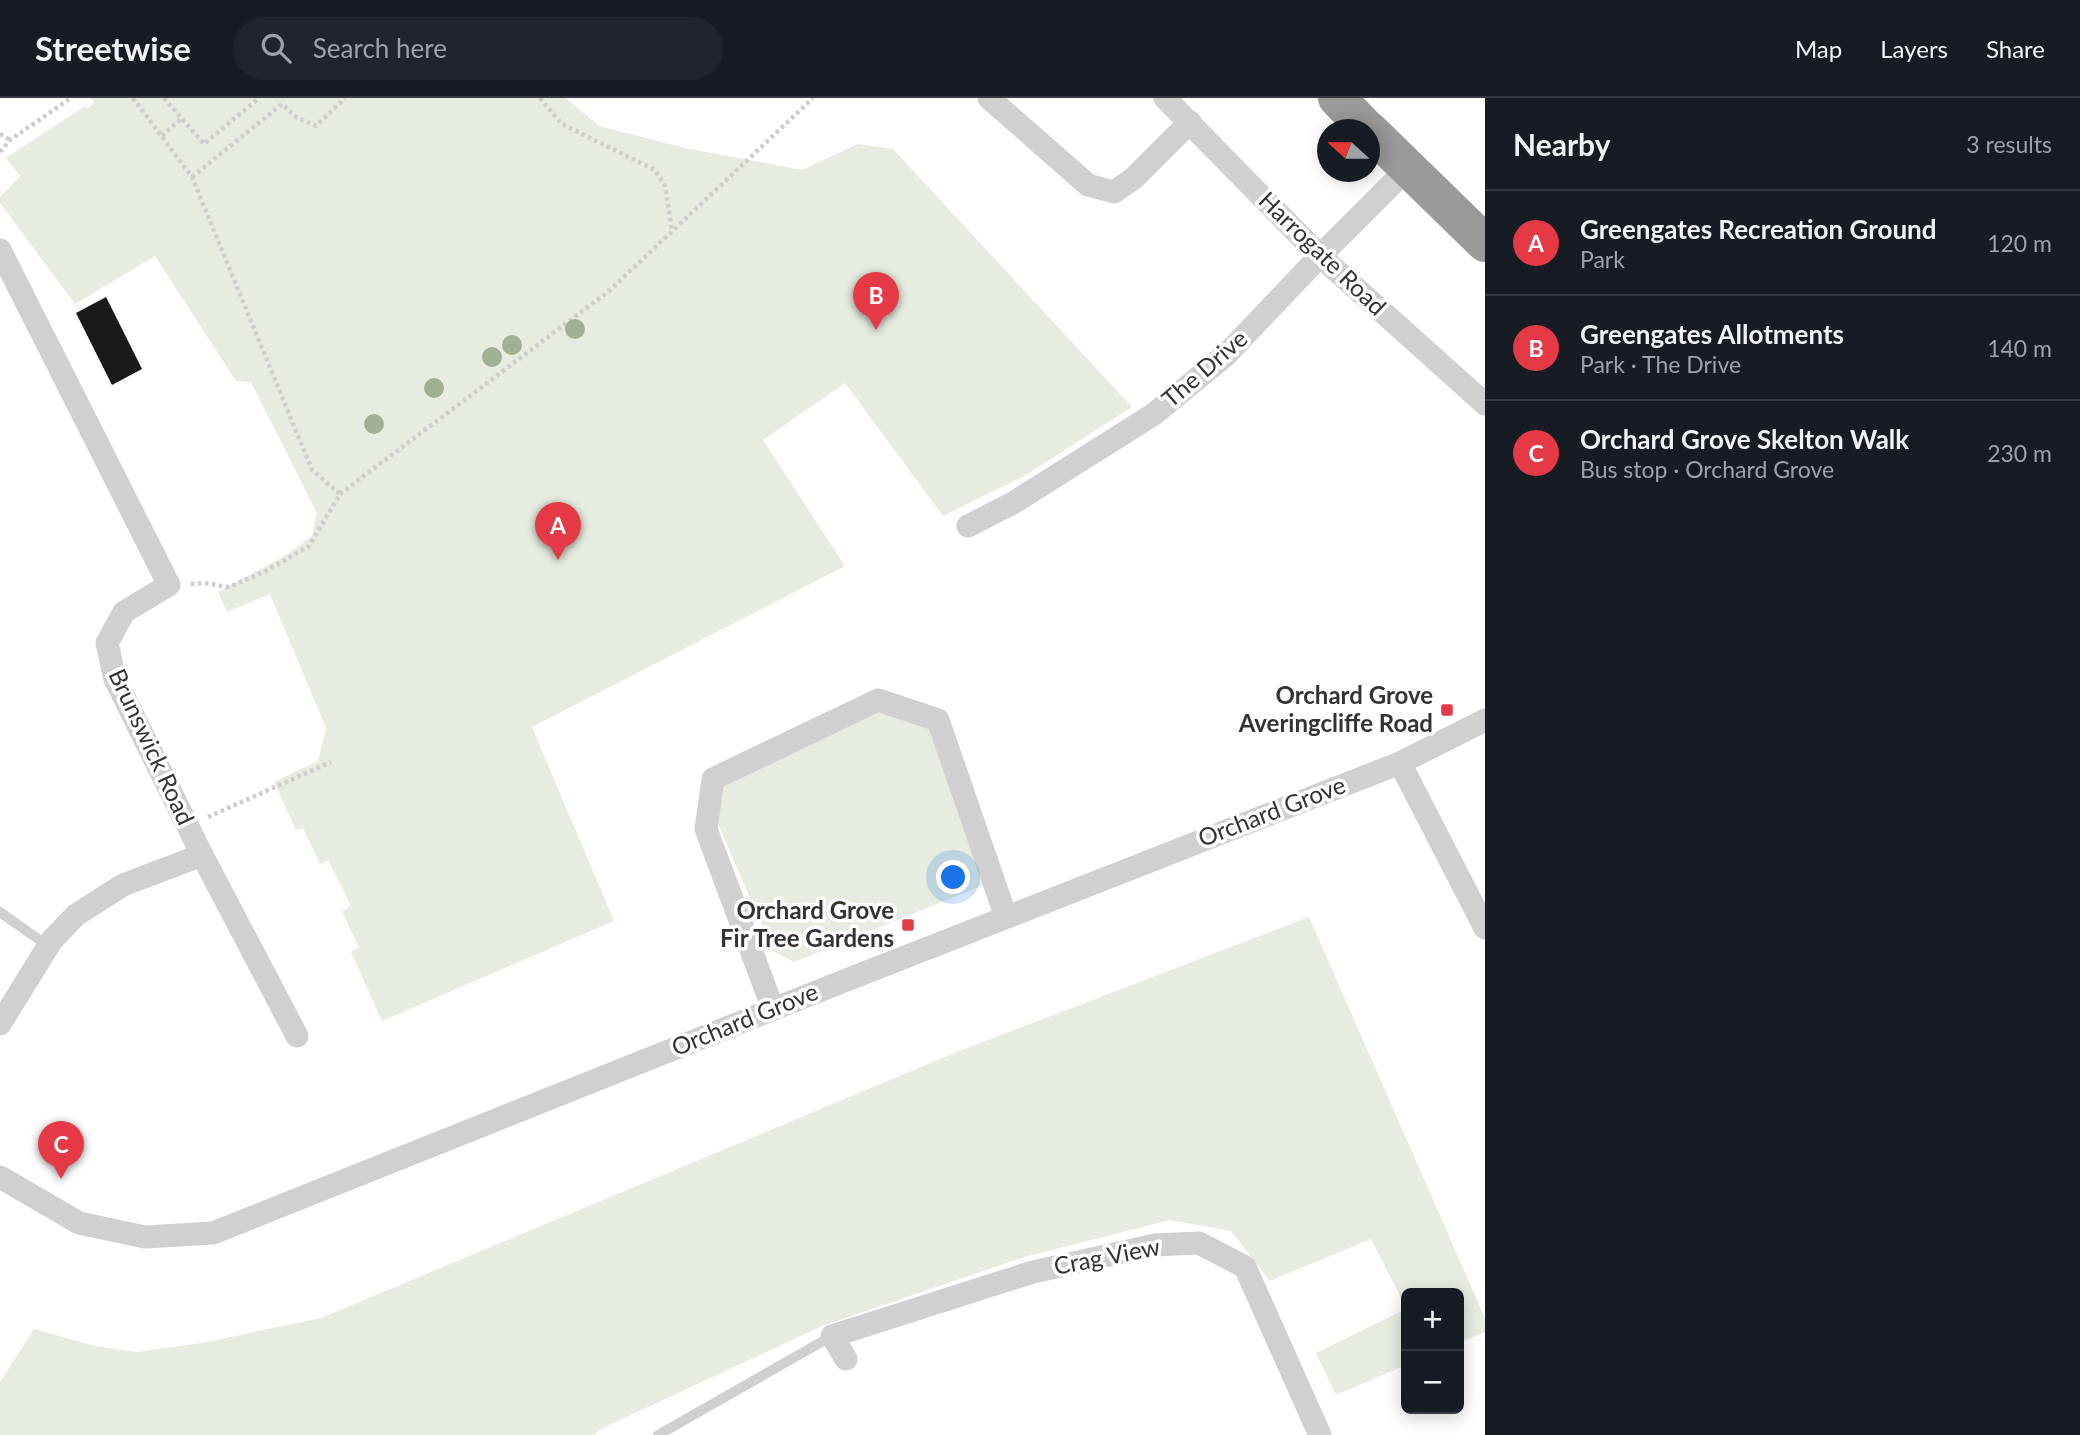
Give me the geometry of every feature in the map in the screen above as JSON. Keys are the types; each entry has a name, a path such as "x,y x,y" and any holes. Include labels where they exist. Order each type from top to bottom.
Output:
{"highway":[{"path":"1337,98 1358,119"},
{"path":"1380,141 1485,243"}],"street":[{"path":"989,98 1088,185 1114,192 1134,178 1190,122"},
{"name":"Harrogate Road","path":"1165,98 1320,256 1485,404"},
{"name":"The Drive","path":"968,526 1013,503 1154,414 1226,355 1407,169"},
{"path":"0,250 169,585"},
{"name":"Brunswick Road","path":"169,585 124,612 107,643 115,678 202,855 297,1036"},
{"path":"773,1009 706,828 713,779 878,700 938,720 1006,917"},
{"name":"Orchard Grove","path":"0,1177 79,1223 145,1237 213,1233 773,1009 1400,763 1485,720"},
{"path":"1400,763 1485,928"},
{"path":"0,1024 51,940 76,915 123,886 202,855"},
{"name":"Crag View","path":"832,1336 1033,1272 1155,1245 1199,1243 1245,1267 1317,1434"},
{"path":"832,1336 846,1359"}],"lane":[{"path":"0,912 48,946"},
{"name":"Crag View","path":"658,1435 832,1336"}],"path":[{"path":"0,152 10,140 71,98"},
{"path":"133,98 192,177 312,470 340,495"},
{"path":"164,98 204,144 259,98"},
{"path":"192,177 282,104 296,117 316,126 345,98"},
{"path":"540,98 562,124 655,170 664,186 672,231"},
{"path":"169,585 204,583 229,587 265,571 309,545 340,495 609,291 813,98"},
{"path":"162,136 182,118"},
{"path":"0,134 10,140"},
{"path":"188,826 331,762"}],"shaded area":[{"path":"91,98 566,98 599,126 685,148 802,170 858,144 893,149 1132,407 1026,475 943,516 845,383 763,440 845,566 532,727 614,921 382,1021 351,952 359,947 342,912 351,906 328,860 320,864 303,828 296,830 274,782 318,761 326,728 270,594 227,612 218,592 288,554 312,536 317,513 251,382 236,381 155,256 75,304 0,203 0,197 20,176 6,158 85,106 87,109 94,102"},
{"path":"893,705 929,726 986,884 794,962 773,951 715,817 720,782"},
{"path":"1309,917 1485,1318 1485,1332 1464,1341 1464,1288 1401,1288 1401,1297 1371,1239 1270,1281 1231,1231 1170,1220 1024,1257 822,1326 593,1435 0,1435 0,1382 34,1329 95,1346 137,1352 202,1343 321,1318 957,1052"},
{"path":"1401,1311 1401,1367 1336,1395 1316,1353"}],"building":[{"path":"106,297 142,369 112,385 76,313"}],"place":[{"name":"Greengates Allotments","path":"876,330"},
{"name":"Greengates Recreation Ground","path":"558,560"},
{"name":"Orchard Grove Averingcliffe Road","path":"1447,710"},
{"name":"Orchard Grove Fir Tree Gardens","path":"908,925"},
{"name":"Orchard Grove Skelton Walk","path":"61,1179"}]}
